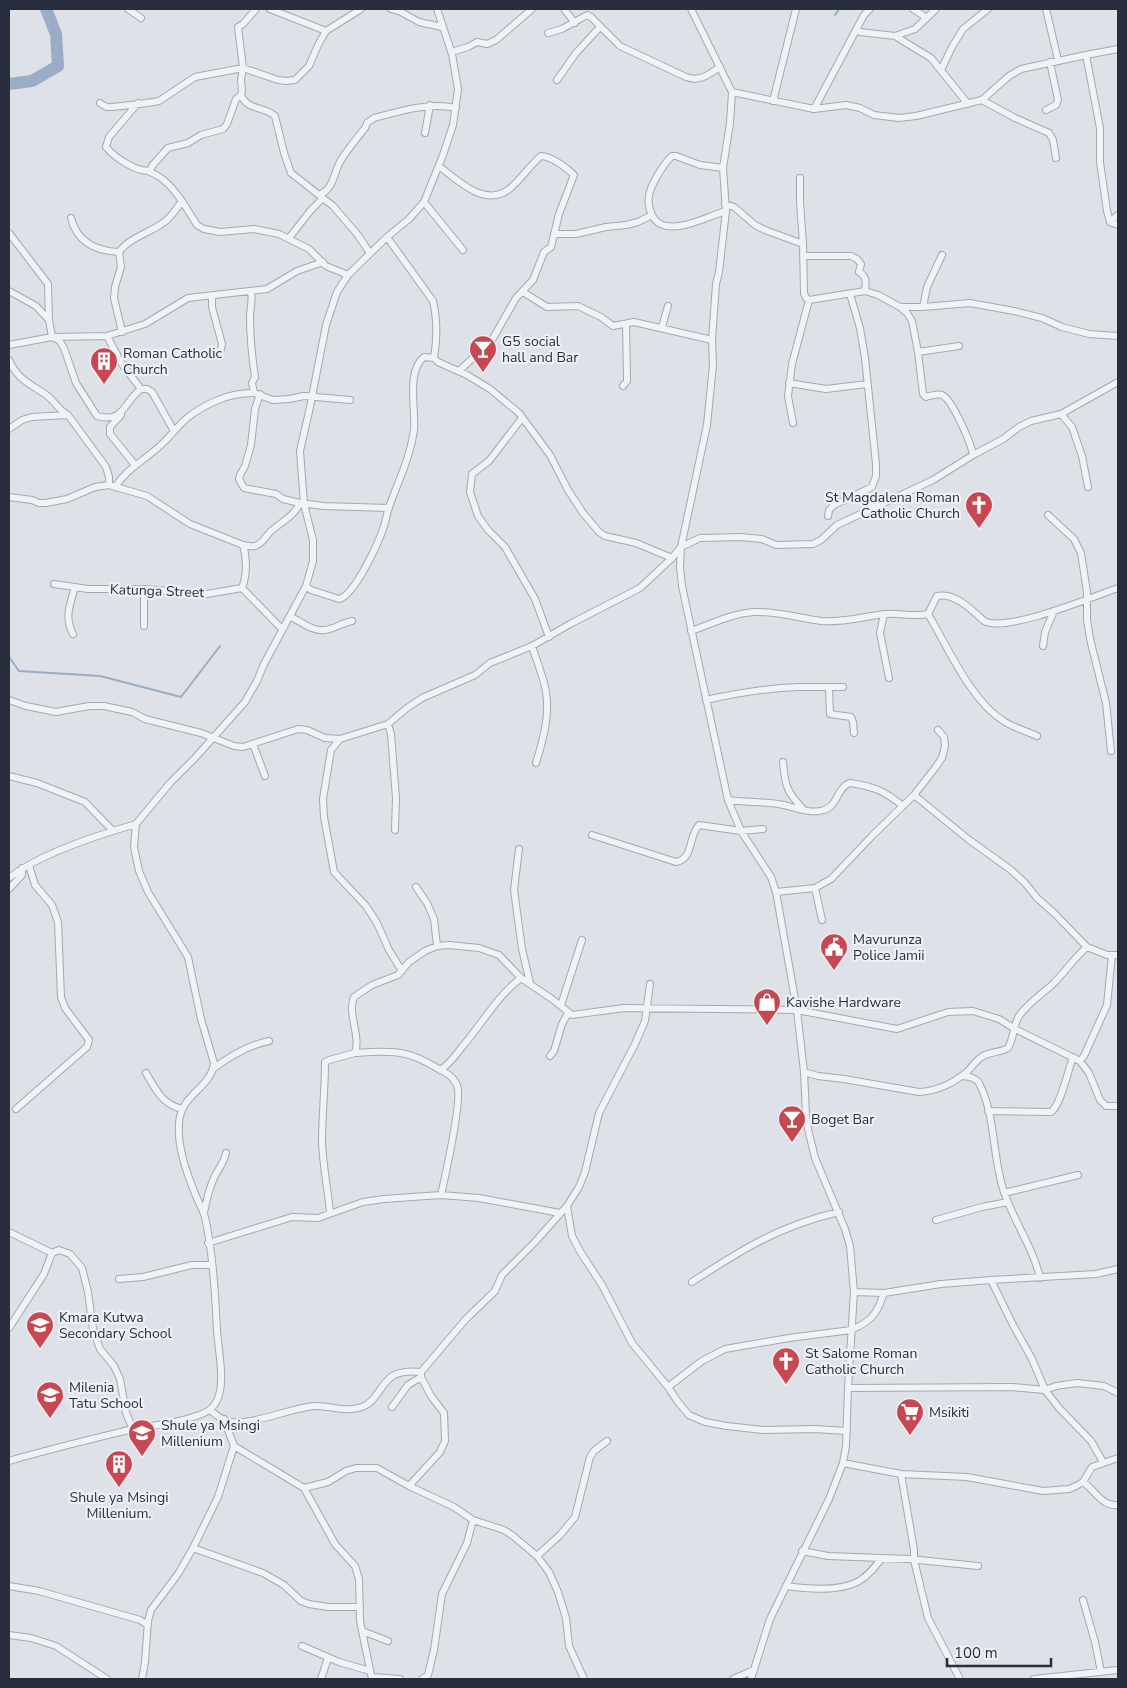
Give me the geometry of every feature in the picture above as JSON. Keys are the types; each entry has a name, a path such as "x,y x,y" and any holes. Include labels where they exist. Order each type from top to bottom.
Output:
{"street":[{"path":"128,9 142,18"},
{"path":"256,9 243,24 238,26 243,68 241,95 246,103 272,113 275,116 291,174 344,218 370,253"},
{"path":"270,9 326,32"},
{"path":"100,103 108,107 115,107 154,102 195,77 243,68 278,80 296,80 309,66 318,43 326,32 361,9"},
{"path":"391,9 419,22 442,27"},
{"path":"9,1461 133,1429 192,1418 210,1410 218,1399 221,1382 218,1316 212,1265 204,1215 187,1172 180,1147 178,1124 182,1108 187,1100 206,1081 213,1069 214,1063 201,1019 188,958 182,944 148,892 139,871 134,847 136,824 170,783 245,702 306,586 314,552 313,540 302,504 300,451 326,325 337,292 348,275 387,237 409,219 424,202 451,131 458,89 451,52 437,9"},
{"path":"451,52 477,42 486,44 496,40 532,9"},
{"path":"564,9 575,23"},
{"path":"701,9 692,11 732,92 730,123 723,168 726,208 720,272 716,284 712,340 714,365 707,425 681,547 680,567 682,586 728,800 742,831 766,869 776,892 797,1010 808,1129 815,1158 824,1182 839,1212 850,1246 854,1292 847,1431 843,1463 829,1499 770,1620 751,1679"},
{"path":"773,101 796,9"},
{"path":"814,110 864,15 870,9"},
{"path":"913,9 927,18"},
{"path":"895,36 915,29 936,9"},
{"path":"941,70 963,30 988,9"},
{"path":"1046,9 1058,60"},
{"path":"548,33 575,23 587,15 620,46 693,80 702,78 720,67"},
{"path":"557,80 600,26"},
{"path":"860,32 895,36 931,58 968,104"},
{"path":"732,92 814,110 846,106 860,108 874,115 899,118 916,116 982,100 1016,70 1118,49"},
{"path":"1086,55 1100,128 1100,162 1110,222"},
{"path":"1046,110 1056,105 1058,100 1050,62"},
{"path":"150,171 152,166 168,148 188,142 201,135 224,129 231,117 236,99 241,95"},
{"path":"982,100 1015,118 1049,133 1053,140 1056,158"},
{"path":"138,103 112,132 106,147 116,158 141,170 150,171 169,185 197,225 204,229 220,232 269,231 289,238 309,249 326,266 348,275"},
{"path":"289,238 333,183 336,169 340,162 369,121 382,116 430,105 456,108"},
{"path":"424,133 430,105"},
{"path":"439,166 467,188 490,195 507,190 541,156 545,156 574,175 559,214 551,247 544,252 533,280 516,298 492,340 459,371"},
{"path":"723,168 700,165 672,156 662,168 650,190 648,201 652,215 659,224 673,226 689,224 726,208 734,207 755,225 764,230 803,244"},
{"path":"800,178 804,293 809,300"},
{"path":"122,332 114,298 121,267 119,252 123,246 163,223 182,201"},
{"path":"424,202 463,250"},
{"path":"555,234 576,234 606,226 626,225 638,222 652,215"},
{"path":"1110,222 1118,216"},
{"path":"71,218 73,229 87,243 96,249 119,252"},
{"path":"1110,222 1118,225"},
{"path":"9,233 48,284 48,320 52,337"},
{"path":"387,237 433,301 436,337 434,358"},
{"path":"923,307 927,287 942,255"},
{"path":"803,256 851,256 857,259 861,264 859,272 863,274 866,281 865,292"},
{"path":"9,345 52,337 107,336 145,324 188,298 267,290 297,271 323,262"},
{"path":"9,292 36,306 48,320"},
{"path":"251,292 250,338 255,377 252,383 257,394 251,444 239,479 244,488 276,494 283,499 302,504 343,508 362,506 389,508"},
{"path":"523,292 547,307 578,306 613,326 634,322 712,340"},
{"path":"809,300 865,292 878,295 907,313 912,321 918,352 922,394 926,397 938,394 945,398 965,430 973,455"},
{"path":"828,516 834,505 872,487 876,476 862,338 850,294"},
{"path":"212,296 212,307 222,344 216,356"},
{"path":"793,423 788,396 789,383 792,364 809,300"},
{"path":"900,307 970,303 1042,318 1062,327 1089,334 1118,336"},
{"path":"662,327 668,306"},
{"path":"623,386 628,377 626,324"},
{"path":"107,336 122,364 141,389"},
{"path":"52,337 59,340 64,348 76,383 97,416 107,418 122,412"},
{"path":"918,352 959,346"},
{"path":"306,586 311,590 339,599 349,593 360,577 384,526 405,468 414,430 413,408 416,367 424,357 434,358 438,362 459,371 490,389 520,414 550,455 568,490 583,513 599,532 606,536 636,543 672,558"},
{"path":"9,360 15,372 22,379 46,394 60,411 68,415 106,467 112,486"},
{"path":"9,700 26,706 56,712 89,706 104,706 132,712 145,719 201,733 234,746 243,747 298,729 307,730 322,737 340,739 388,724 422,698 475,675 490,663 550,637 570,624 640,588 681,547 700,538 762,539 776,545 813,544 821,540 837,525 933,480 1031,421 1061,414 1118,382"},
{"path":"789,383 826,389 867,384"},
{"path":"141,389 148,389 152,392 174,431"},
{"path":"134,465 108,430 141,389"},
{"path":"112,486 134,465 163,444 186,419 215,401 233,395 257,394 273,400 311,396 350,400"},
{"path":"1061,414 1072,427 1082,456 1088,487"},
{"path":"9,429 22,420 68,415"},
{"path":"522,418 489,461 472,474 470,492 478,516 488,530 505,547 535,599 550,637"},
{"path":"9,498 32,500 46,504 67,499 95,487 112,486 146,496 190,524 249,547 256,546 270,532 298,510 302,504"},
{"path":"859,493 875,508"},
{"path":"1048,515 1074,539 1081,552 1088,599 1087,620 1106,703 1111,752"},
{"path":"243,545 245,582 242,588 282,629"},
{"name":"Katunga Street","path":"54,584 88,589 144,588 206,594 242,588"},
{"path":"73,634 68,624 68,615 75,587"},
{"path":"144,588 144,626"},
{"path":"1037,736 1004,722 966,682 928,614 931,606 938,596 944,594 951,596 973,611 985,622 1004,623 1054,611 1118,588"},
{"path":"1043,646 1045,632 1054,611"},
{"path":"691,630 729,616 751,612 773,612 822,621 841,621 899,613 919,616 928,614"},
{"path":"884,614 880,633 889,678"},
{"path":"290,617 324,631 352,620"},
{"path":"532,646 546,691 544,739 536,762"},
{"path":"706,700 752,691 800,687 842,687"},
{"path":"829,687 830,714 851,717 854,733"},
{"path":"388,724 391,734 396,798 396,830"},
{"path":"776,892 815,888 831,879 914,795 942,758 945,746 944,737 938,730"},
{"path":"322,737 331,750"},
{"path":"340,739 331,750 323,808 334,872 340,881 366,906 377,923 388,950 402,971"},
{"path":"253,744 265,776"},
{"path":"783,762 784,778 790,795 805,811"},
{"path":"9,776 37,783 85,802 113,831"},
{"path":"728,800 780,804 814,812 826,810 833,805 844,787 850,783 874,787 903,806"},
{"path":"780,804 790,795"},
{"path":"914,795 968,839 1011,870 1087,947 1107,955 1115,955 1107,1005 1080,1061"},
{"path":"9,878 25,866 113,831 136,824"},
{"path":"592,836 676,862 683,860 688,855 693,834 699,826 742,831 763,829"},
{"path":"519,849 514,890 522,949 530,984"},
{"path":"9,888 22,875 25,866"},
{"path":"16,1109 87,1047 89,1040 65,1008 61,997 58,922 52,905 35,886 25,866"},
{"path":"416,887 434,919 438,946"},
{"path":"815,888 822,920"},
{"path":"561,1005 582,940"},
{"path":"355,1053 356,1039 352,1006 354,997 372,985 394,977 419,954 430,948 449,945 489,950 499,955 521,978 561,1005 572,1015 605,1010 646,1008 797,1010 897,1029 948,1012 973,1011 999,1019 1080,1061 1089,1073 1100,1100 1106,1106 1118,1106"},
{"path":"804,1072 818,1076 919,1092 935,1090 962,1076 986,1055 1008,1048 1016,1022 1024,1010 1087,947"},
{"path":"440,1070 450,1063 504,994 521,978"},
{"path":"392,1407 408,1385 421,1374 466,1319 495,1291 502,1275 534,1243 566,1206 579,1187 585,1172 599,1113 645,1020 650,984"},
{"path":"550,1056 554,1051 562,1024 568,1013"},
{"path":"213,1069 232,1055 269,1041"},
{"path":"330,1213 322,1146 322,1114 326,1079 325,1062 355,1053 404,1053 440,1070 452,1078 458,1086 459,1096 441,1195"},
{"path":"988,1111 1051,1112 1055,1109 1059,1100 1073,1057"},
{"path":"146,1074 161,1099 172,1107 182,1108"},
{"path":"962,1076 972,1077 977,1080 984,1095 997,1168 1004,1193 1034,1256 1040,1278"},
{"path":"204,1215 214,1177 221,1169 226,1153"},
{"path":"1004,1193 1078,1175"},
{"path":"208,1243 292,1217 318,1218 363,1202 384,1199 441,1195 480,1198 560,1213"},
{"path":"936,1220 1008,1202"},
{"path":"566,1206 572,1236 602,1284 632,1343 689,1415 705,1422 762,1430 815,1429 847,1431"},
{"path":"692,1282 755,1242 820,1216 839,1212"},
{"path":"9,1232 52,1253"},
{"path":"9,1328 44,1274 52,1253 59,1250 70,1254 82,1268 88,1292 93,1329 100,1349 114,1366 120,1379 126,1413 133,1429"},
{"path":"119,1279 143,1277 192,1265 212,1265"},
{"path":"854,1292 884,1293 934,1285 1096,1274 1118,1269"},
{"path":"991,1280 1032,1359 1045,1390 1059,1408 1091,1441 1103,1462"},
{"path":"668,1387 702,1361 725,1350 789,1338 851,1330 863,1325 876,1314 884,1293"},
{"path":"210,1410 228,1422 256,1419 315,1406 342,1410 358,1408 374,1399 383,1385 394,1375 405,1372 421,1374"},
{"path":"409,1486 440,1452 445,1441 444,1413 431,1396 421,1374"},
{"path":"848,1388 1005,1386 1045,1390 1064,1385 1091,1383 1104,1386 1118,1393"},
{"path":"224,1420 234,1446 304,1488 335,1544 355,1566 359,1580 360,1620 371,1676"},
{"path":"537,1556 575,1518 590,1457 594,1451 607,1441"},
{"path":"142,1679 150,1614 154,1605 178,1574 218,1496 234,1446"},
{"path":"843,1463 901,1474 967,1478 1042,1491 1070,1489 1083,1482 1092,1467 1118,1458"},
{"path":"304,1488 328,1482 346,1471 368,1467 377,1468 409,1486 454,1507 474,1520 504,1530 537,1556 549,1572 558,1592 566,1618 569,1646 584,1679"},
{"path":"901,1474 914,1560 928,1618 960,1679"},
{"path":"1083,1482 1092,1488 1106,1504 1110,1506 1118,1505"},
{"path":"422,1679 428,1675 442,1594 468,1544 474,1520"},
{"path":"192,1548 263,1573 284,1585 301,1601 309,1604 328,1607 360,1607"},
{"path":"802,1551 828,1556 914,1560 978,1566"},
{"path":"786,1586 816,1589 851,1584 864,1578 881,1558"},
{"path":"9,1586 39,1591 140,1620 148,1625"},
{"path":"1083,1600 1101,1672"},
{"path":"362,1631 388,1641"},
{"path":"9,1634 56,1646 107,1679"},
{"path":"302,1646 371,1676 400,1679"},
{"path":"321,1679 328,1658"},
{"path":"734,1679 754,1670"},
{"path":"1034,1679 1118,1670"}],"waterway":[{"path":"9,84 32,81 58,66 56,34 46,9"},
{"path":"835,15 839,9"},
{"path":"9,657 19,671 100,676 181,697 220,646"}],"place":[{"name":"G5 social hall and Bar","path":"483,373"},
{"name":"Roman Catholic Church","path":"104,385"},
{"name":"St Magdalena Roman Catholic Church","path":"979,529"},
{"name":"Mavurunza Police Jamii","path":"834,971"},
{"name":"Kavishe Hardware","path":"767,1026"},
{"name":"Boget Bar","path":"792,1143"},
{"name":"Kmara Kutwa Secondary School","path":"40,1349"},
{"name":"St Salome Roman Catholic Church","path":"786,1385"},
{"name":"Milenia Tatu School","path":"50,1419"},
{"name":"Msikiti","path":"910,1436"},
{"name":"Shule ya Msingi Millenium","path":"142,1457"},
{"name":"Shule ya Msingi Millenium.","path":"119,1488"}]}
